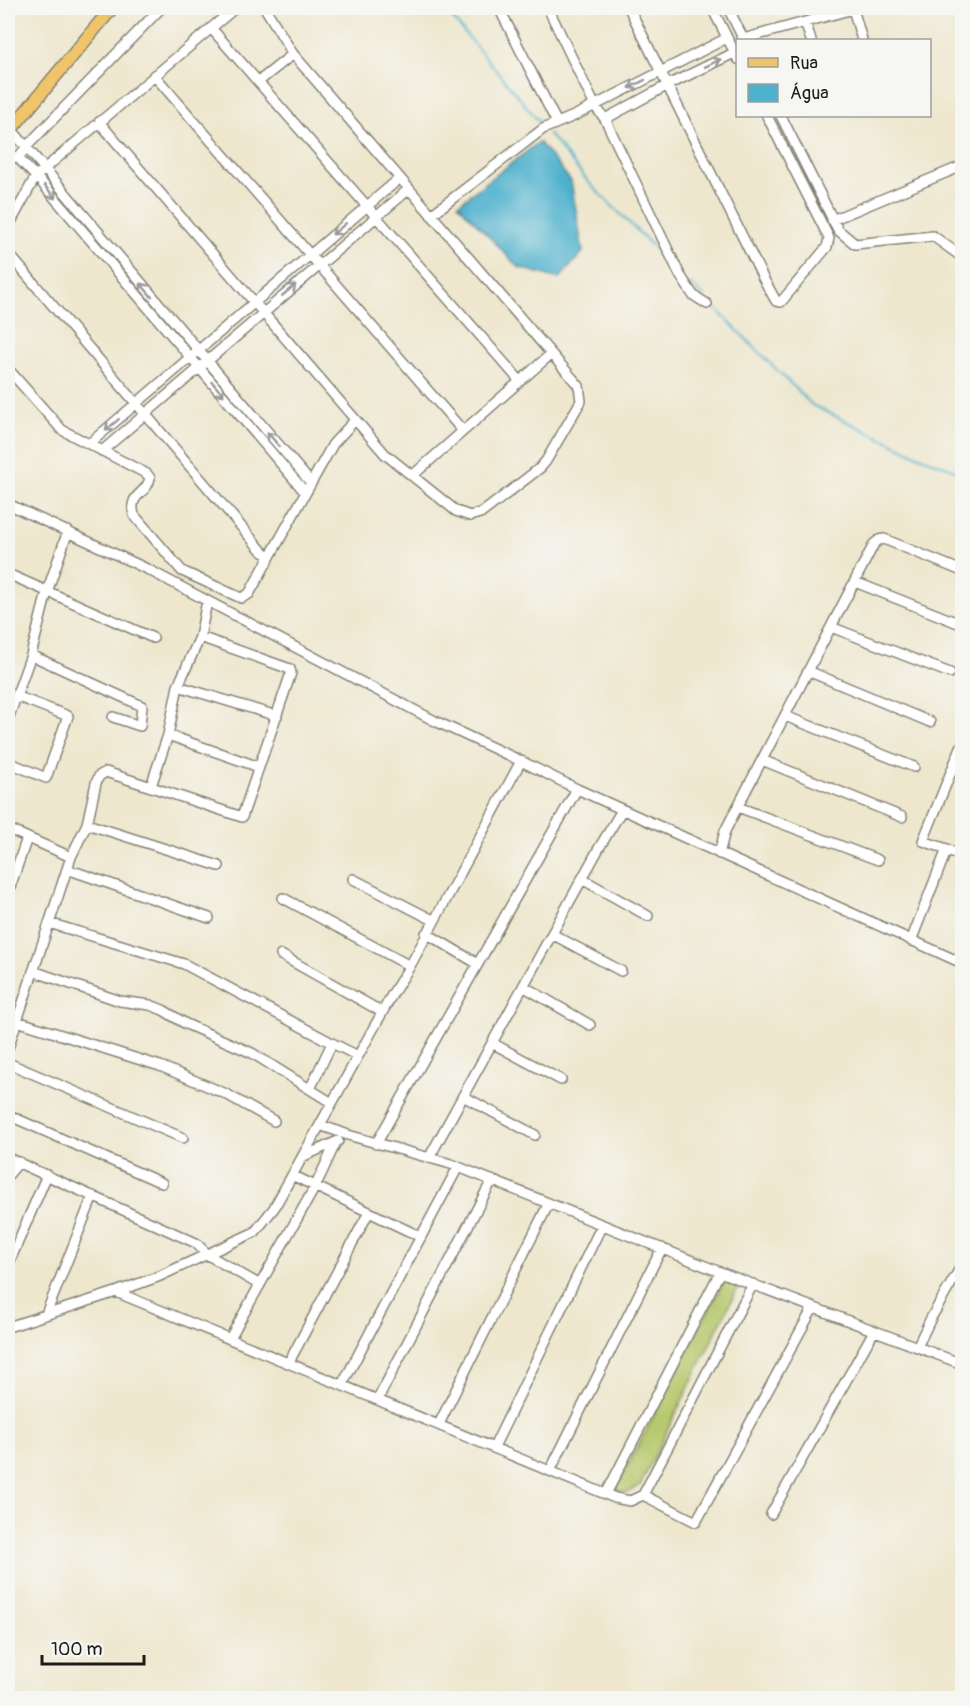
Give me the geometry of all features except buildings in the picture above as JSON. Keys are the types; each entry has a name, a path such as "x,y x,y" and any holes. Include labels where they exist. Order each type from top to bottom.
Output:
{"main road":[{"path":"9,131 112,8"}],"street":[{"path":"18,158 161,8"},
{"path":"8,227 39,173 235,8"},
{"path":"99,122 385,454 456,511 470,516 483,512 540,468 581,401 579,386 293,54 265,8"},
{"path":"499,8 557,123"},
{"path":"548,8 595,106 605,119 680,275 693,295 707,304"},
{"path":"629,8 764,278 776,301 781,302 827,247 829,238 768,117"},
{"path":"605,119 668,85 736,56 712,8"},
{"path":"728,8 744,39"},
{"path":"747,39 853,9 862,39"},
{"path":"805,22 811,39"},
{"path":"211,27 520,381"},
{"path":"431,215 533,135 727,39"},
{"path":"258,82 293,54"},
{"path":"154,75 463,431"},
{"path":"781,117 832,220 838,230 855,244 933,236 963,257"},
{"path":"9,131 27,146 39,173"},
{"path":"8,154 18,158 39,173 194,353 305,492"},
{"path":"832,220 963,166"},
{"path":"88,444 400,178"},
{"path":"102,451 409,189"},
{"path":"8,252 262,551 270,556"},
{"path":"412,476 551,354"},
{"path":"203,364 311,483"},
{"path":"8,369 62,430 147,474 150,478 149,485 134,498 132,506 134,514 182,571 241,598 249,594 333,444 355,420"},
{"path":"8,504 147,569 435,721 521,760 621,810 963,963"},
{"path":"8,719 31,655 47,592 68,531"},
{"path":"719,854 725,831 874,544 884,539 963,571"},
{"path":"8,574 153,638"},
{"path":"855,582 957,623"},
{"path":"151,786 168,735 178,686 200,637 207,601"},
{"path":"831,627 950,673"},
{"path":"8,1048 71,857 87,824 96,783 101,774 106,772 151,786 242,818 291,673 290,669 200,637"},
{"path":"31,655 142,706 140,726 113,717"},
{"path":"808,671 930,722"},
{"path":"178,686 277,716"},
{"path":"8,762 46,778 68,716 16,696"},
{"path":"785,716 914,767"},
{"path":"168,735 259,767"},
{"path":"963,745 922,841 963,857"},
{"path":"8,1327 160,1276 255,1232 274,1208 382,1012 410,966 521,760"},
{"path":"762,760 902,817"},
{"path":"376,1144 577,789"},
{"path":"738,807 878,860"},
{"path":"429,1158 621,810"},
{"path":"87,824 219,866"},
{"path":"8,829 71,857"},
{"path":"8,893 27,838"},
{"path":"911,941 947,849"},
{"path":"67,869 209,918"},
{"path":"353,879 433,920"},
{"path":"582,879 648,916"},
{"path":"283,898 410,966"},
{"path":"49,923 184,964 358,1056"},
{"path":"426,933 478,964"},
{"path":"552,934 621,971"},
{"path":"281,955 382,1012"},
{"path":"33,971 120,1001 150,1005 163,1010 186,1024 252,1053 332,1103"},
{"path":"523,986 590,1025"},
{"path":"17,1021 160,1066 226,1094 274,1120"},
{"path":"310,1089 332,1043"},
{"path":"492,1043 561,1080"},
{"path":"8,1063 183,1138"},
{"path":"463,1096 535,1135"},
{"path":"8,1115 162,1183"},
{"path":"320,1125 376,1144 458,1167 720,1272 963,1364"},
{"path":"302,1158 348,1135"},
{"path":"230,1338 316,1185 336,1142"},
{"path":"8,1158 196,1243 208,1255 260,1285"},
{"path":"8,1175 20,1162"},
{"path":"342,1384 458,1167"},
{"path":"8,1265 47,1175"},
{"path":"292,1175 421,1237"},
{"path":"378,1399 492,1180"},
{"path":"46,1314 93,1196"},
{"path":"439,1424 549,1203"},
{"path":"289,1362 369,1212"},
{"path":"494,1447 603,1224"},
{"path":"550,1471 662,1248"},
{"path":"917,1347 931,1318 963,1265"},
{"path":"606,1494 720,1272"},
{"path":"116,1292 606,1494 630,1501 643,1495 753,1284"},
{"path":"643,1495 696,1522 813,1308"},
{"path":"771,1514 874,1331"}],"green space":[{"path":"724,1281 738,1287 641,1484 628,1493 615,1490"}],"water":[{"path":"539,142 571,181 583,252 559,279 518,267 458,204"}],"waterway":[{"path":"444,8 541,124"},
{"path":"548,133 590,184 670,263"},
{"path":"691,284 704,297"},
{"path":"710,303 812,405 915,454 962,473"}]}
